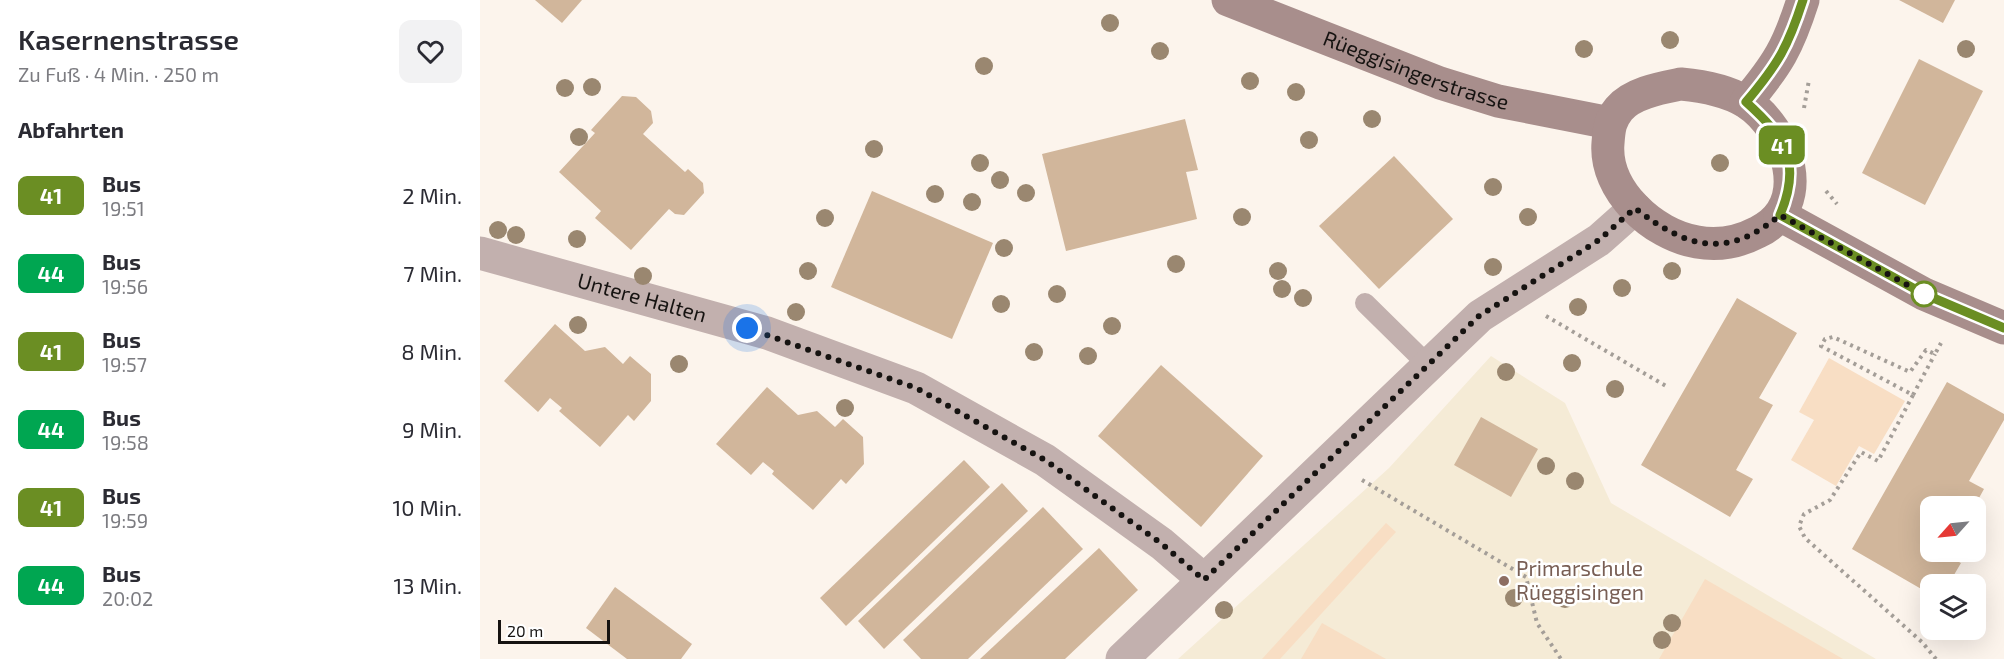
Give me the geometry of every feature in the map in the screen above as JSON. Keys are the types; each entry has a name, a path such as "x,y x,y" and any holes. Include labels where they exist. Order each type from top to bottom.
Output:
{"street":[{"name":"Rüeggisingerstrasse","path":"1228,0 1440,83 1498,101 1610,123"},
{"path":"1746,102 1777,65 1792,36 1803,0"},
{"path":"1681,84 1710,87 1746,102 1769,123 1786,153 1791,172 1791,191 1780,215 1763,230 1741,241 1708,243 1696,242 1663,230 1635,208 1610,171 1607,151 1610,123 1620,108 1636,98 1681,84"},
{"path":"1122,659 1479,316 1599,240 1635,208"},
{"path":"1780,215 1924,294 2004,328"},
{"name":"Untere Halten","path":"480,253 767,333 916,388 1045,460 1162,544 1204,580"}],"lane":[{"path":"1365,303 1428,365"}],"path":[{"path":"1535,310 1666,386"},
{"path":"1913,395 1821,346 1825,339 1833,337 1910,372 1926,350 1935,354"},
{"path":"1936,659 1922,642 1805,538 1799,526 1804,514 1830,500 1861,452 1878,461 1941,343"},
{"path":"1358,476 1365,483 1526,578 1536,623 1561,659"}],"shaded area":[{"name":"Primarschule Rüeggisingen","path":"1491,356 1565,403 1611,503 1876,659 1178,659 1389,468"},
{"path":"1829,358 1905,401 1874,454 1859,446 1836,486 1791,460 1814,420 1799,412"},
{"path":"1386,523 1396,532 1280,659 1262,659"},
{"path":"1705,579 1843,659 1659,659"},
{"path":"1322,623 1386,659 1301,659"}],"building":[{"path":"535,0 582,0 562,23"},
{"path":"1899,0 1955,0 1943,23"},
{"path":"1919,59 1983,91 1925,205 1862,173"},
{"path":"622,96 636,97 651,111 653,123 643,134 685,172 688,169 703,183 704,193 684,215 675,214 669,209 631,250 595,218 601,211 559,172 595,133 591,130"},
{"path":"1185,119 1198,170 1186,172 1197,219 1066,251 1042,154"},
{"path":"1394,156 1453,219 1379,289 1319,226"},
{"path":"872,191 993,243 952,339 831,287"},
{"path":"1737,298 1797,333 1759,398 1773,405 1736,470 1753,479 1730,517 1641,465"},
{"path":"555,324 585,351 605,347 623,364 630,356 651,374 651,401 634,421 628,415 600,447 559,411 562,408 550,398 538,412 504,381"},
{"path":"1161,365 1263,456 1201,527 1098,436"},
{"path":"1947,382 2004,414 2004,420 1969,481 1984,489 1980,496 1920,496 1920,562 1959,562 1961,563 1954,574 1920,574 1920,588 1852,549"},
{"path":"767,387 798,415 817,411 835,427 843,419 863,437 864,464 846,484 841,479 813,510 772,474 774,471 763,462 751,475 716,444"},
{"path":"1481,417 1538,449 1511,497 1454,465"},
{"path":"964,460 990,487 846,626 820,598"},
{"path":"1002,483 1028,511 884,649 858,621"},
{"path":"1043,507 1083,549 968,659 921,659 903,640"},
{"path":"1099,548 1138,590 1065,659 980,659"},
{"path":"615,587 692,644 681,659 627,659 586,628"}],"bus line":[{"name":"41","path":"1803,0 1792,36 1777,65 1746,102 1769,123 1786,153 1791,172 1791,191 1780,215 1924,294 2004,328"}],"place":[{"name":"Primarschule Rüeggisingen","path":"1504,581"}],"route":[{"path":"747,328 767,333 916,388 1045,460 1162,544 1204,580 1479,316 1599,240 1635,208 1663,230 1696,242 1720,244 1741,241 1763,230 1780,215 1924,294"}]}
